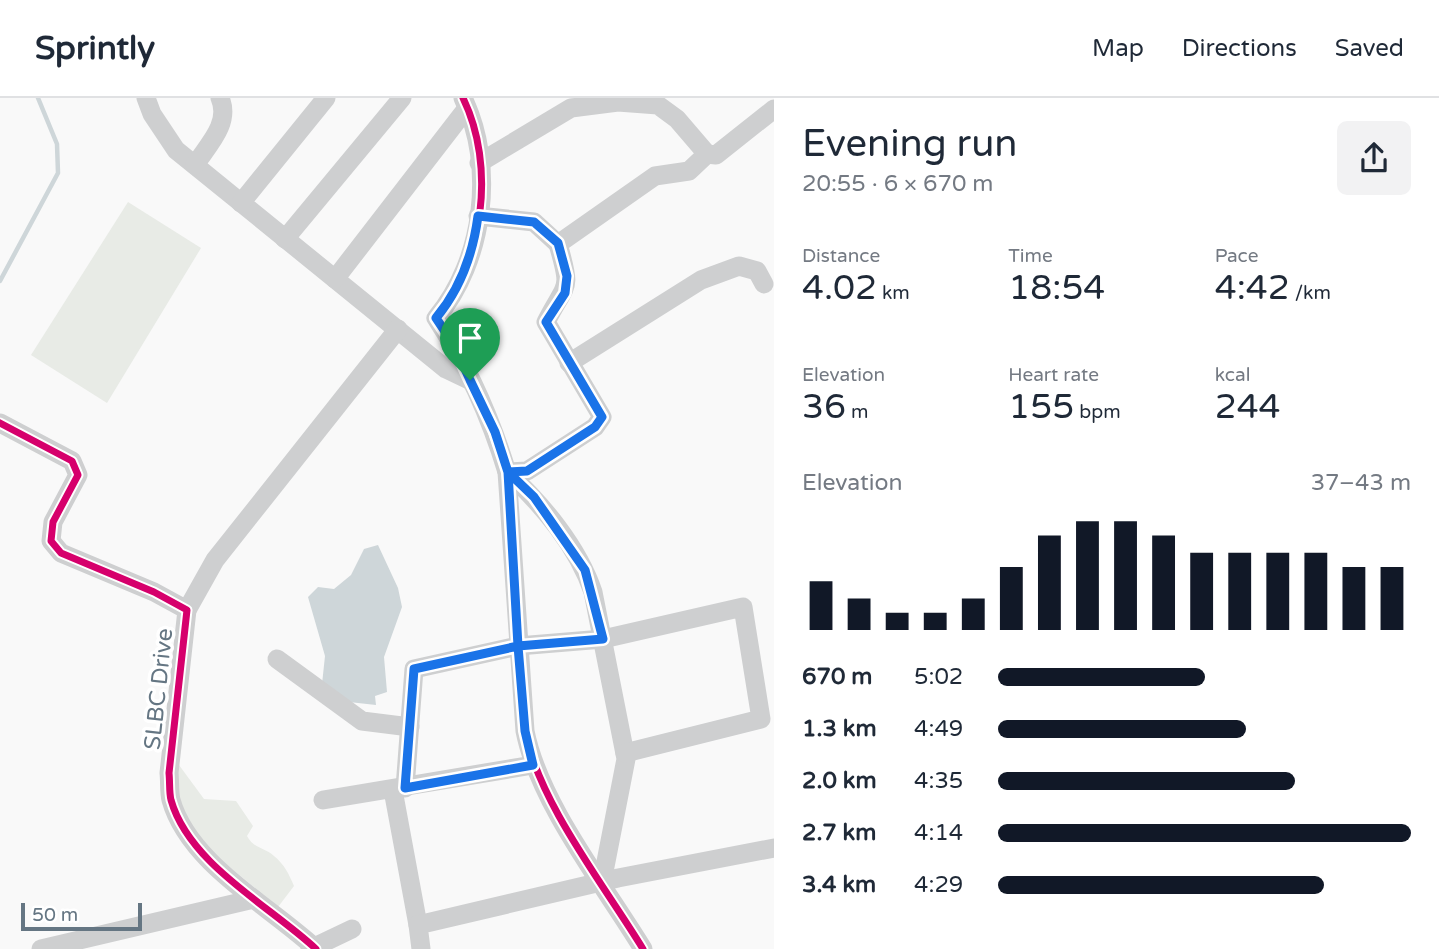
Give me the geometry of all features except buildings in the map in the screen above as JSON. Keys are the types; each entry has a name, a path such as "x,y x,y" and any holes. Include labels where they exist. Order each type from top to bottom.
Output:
{"street":[{"path":"146,98 152,114 176,150 446,369 470,380"},
{"path":"195,166 223,122 224,108 220,98"},
{"path":"241,203 326,98"},
{"path":"285,239 402,98"},
{"path":"479,163 571,108 618,102 658,105 677,119 707,154 716,155 774,109"},
{"path":"335,279 465,103"},
{"path":"465,103 482,179 475,242 455,296 436,318 454,345 495,432 508,472 525,731 533,765 557,813 643,949"},
{"path":"558,243 655,176 689,171 707,154"},
{"path":"478,216 534,222 558,243 567,276 565,293 546,322 569,363 592,395 602,417 595,427 527,471 508,472"},
{"path":"569,363 701,280 739,266 757,271 764,284"},
{"path":"187,610 215,560 398,330"},
{"name":"SLBC Drive","path":"0,423 72,461 75,467 78,475 53,522 51,541 61,553 155,592 187,610 169,773 171,800 186,831 201,852 313,948"},
{"path":"508,472 534,497 585,570 603,639 625,753 602,881"},
{"path":"421,949 399,789 410,727 414,669 518,646 603,639 743,607 761,719 625,753"},
{"path":"277,659 362,721 410,727"},
{"path":"323,800 533,765"},
{"path":"418,925 602,881 774,848"},
{"path":"41,949 254,899"},
{"path":"313,948 352,929"}],"shaded area":[{"path":"128,202 201,248 107,403 31,355"},
{"path":"378,545 398,588 402,607 384,657 387,692 375,696 376,705 349,702 322,684 325,656 308,597 318,587 334,589 351,575 364,549"},
{"path":"179,765 204,799 236,801 253,826 247,836 256,846 278,859 288,873 294,886 278,907 181,827 176,777"}],"waterway":[{"path":"0,281 58,173 57,144 38,98"}],"cycle path":[{"path":"463,98 479,153 482,182 480,212 465,269 436,318 477,393 507,472 525,731 532,758 558,815 643,949"},
{"path":"0,423 72,461 78,475 53,522 51,541 61,553 154,592 187,610 169,773 171,800 181,823 213,864 316,949"}],"route":[{"path":"470,380 454,345 436,318 455,296 475,242 478,216 534,222 558,243 567,276 565,293 546,322 569,363 592,395 602,417 595,427 527,471 508,472 534,497 585,570 593,592 603,639 518,646 525,731 533,765 405,788 414,669 518,646 508,472 495,432 470,380"}]}
